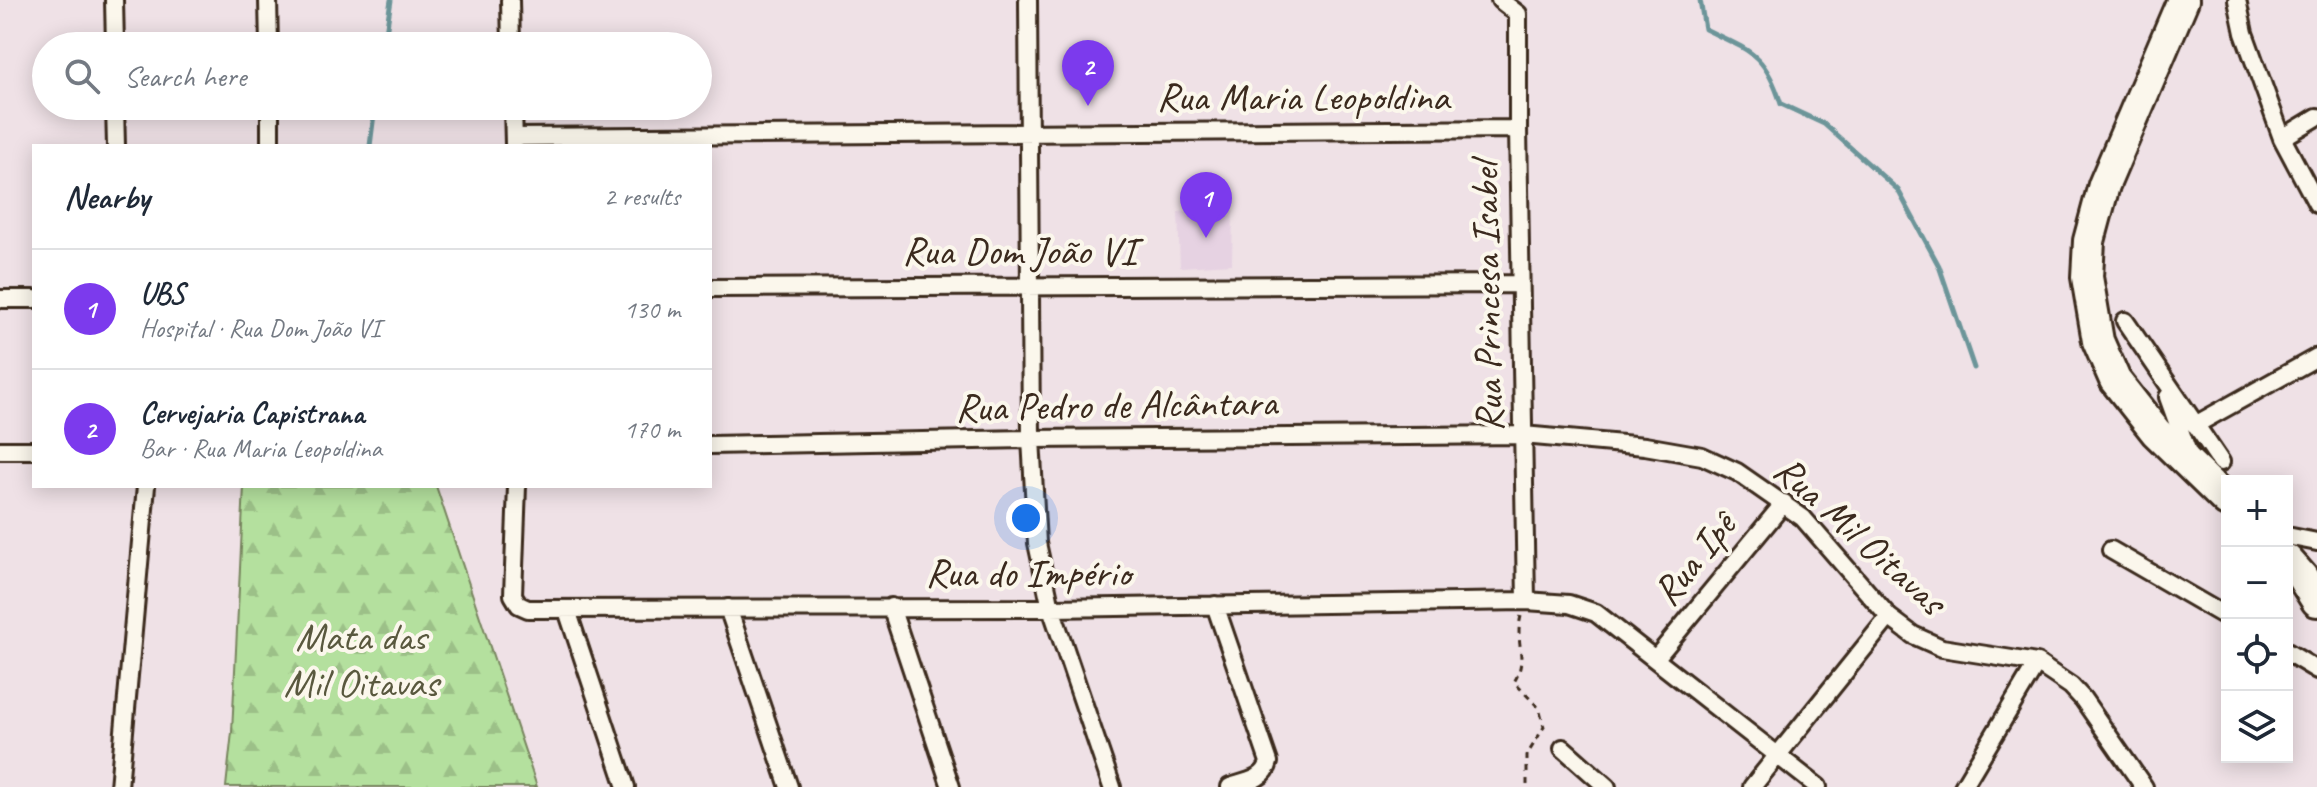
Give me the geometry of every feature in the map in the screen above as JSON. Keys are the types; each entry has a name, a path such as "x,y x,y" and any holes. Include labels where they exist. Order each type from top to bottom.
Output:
{"highway":[{"path":"2183,0 2104,185 2091,231 2087,277 2098,341 2110,371 2142,416 2208,466 2221,490"}],"street":[{"path":"114,0 115,32"},
{"path":"268,0 269,32"},
{"path":"510,0 511,32"},
{"path":"1028,0 1031,439 1037,543 1051,608 1112,787"},
{"name":"Rua Princesa Isabel","path":"1500,0 1521,7 1518,129 1526,601"},
{"path":"2237,0 2244,33 2282,138 2317,204"},
{"path":"2282,138 2317,117"},
{"path":"115,120 116,144"},
{"path":"270,120 270,144"},
{"path":"513,120 514,142"},
{"name":"Rua Maria Leopoldina","path":"514,142 1518,129"},
{"name":"Rua Dom João VI","path":"712,288 1520,284"},
{"path":"0,299 32,299"},
{"path":"2125,321 2195,425 2208,466"},
{"path":"2195,425 2317,357"},
{"path":"2161,376 2208,466"},
{"name":"Rua Pedro de Alcântara","path":"712,445 1523,435"},
{"name":"Rua Mil Oitavas","path":"1523,435 1645,446 1702,456 1737,472 1784,503 1819,534 1889,617 1913,635 1942,648 2037,663 2071,686 2144,787"},
{"path":"0,450 32,450"},
{"path":"119,787 146,488"},
{"name":"Rua do Império","path":"517,488 513,595 519,605 531,609 1051,608 1526,601 1569,604 1587,609 1656,658 1818,787"},
{"name":"Rua Ipê","path":"1656,658 1784,503"},
{"path":"2293,537 2317,542"},
{"path":"2111,550 2221,614"},
{"path":"1215,605 1269,762 1267,769 1257,778 1230,787"},
{"path":"891,607 951,787"},
{"path":"728,608 789,787"},
{"path":"567,610 626,787"},
{"path":"1752,787 1889,617"},
{"path":"2293,656 2317,670"},
{"path":"1963,787 2037,663"},
{"path":"1563,748 1607,787"}],"path":[{"path":"1526,601 1518,630 1522,669 1514,682 1539,708 1544,727 1527,755 1527,787"}],"shaded area":[{"path":"1233,208 1232,264 1180,267 1178,212"}],"green space":[{"name":"Mata das Mil Oitavas","path":"244,488 437,488 537,787 226,787 232,732"}],"waterway":[{"path":"386,32 391,0"},
{"path":"1700,0 1705,29 1754,56 1769,74 1781,104 1824,124 1898,190 1939,266 1974,368"},
{"path":"370,144 373,120"}],"place":[{"name":"Cervejaria Capistrana","path":"1088,106"},
{"name":"UBS","path":"1206,238"}]}
